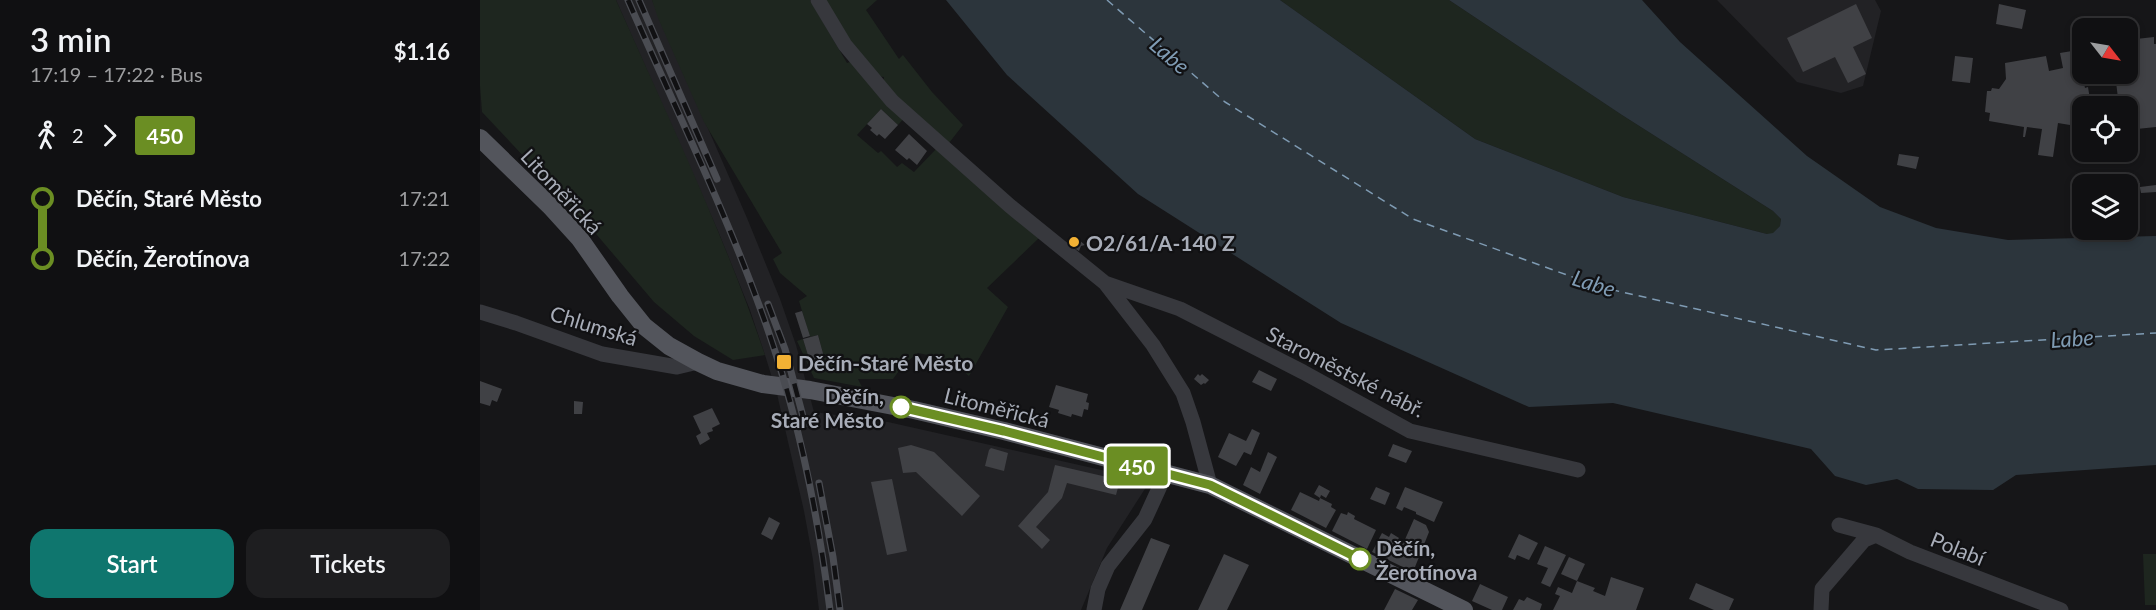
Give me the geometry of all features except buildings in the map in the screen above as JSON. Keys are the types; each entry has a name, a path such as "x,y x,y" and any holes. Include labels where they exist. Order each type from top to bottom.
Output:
{"main road":[{"name":"Litoměřická","path":"480,138 550,206 580,239 644,326 669,346 698,362 764,384 862,399 914,410 1210,485 1464,610"}],"street":[{"name":"Staroměstské nábř.","path":"818,0 845,45 892,101 1010,206 1105,283 1153,345 1183,393 1210,485"},
{"name":"Staroměstské nábř.","path":"1105,283 1179,309 1303,372 1410,431 1578,470"},
{"name":"Chlumská","path":"480,312 516,322 602,354 677,367 698,362"},
{"path":"1094,610 1098,589 1108,566 1145,519 1167,473"},
{"name":"Polabí","path":"1839,525 1876,536 1921,556 2061,610"},
{"path":"1821,610 1821,589 1864,540 1876,536"}],"shaded area":[{"path":"480,0 616,0 714,220 765,355 733,360 694,336 654,302 591,228 482,112"},
{"path":"616,0 652,0 780,299 796,345 814,412 888,422 1150,481 1107,548 1081,610 819,610 804,511 777,394 765,355 750,310 718,231"},
{"path":"652,0 810,0 847,63 850,62 906,116 898,125 881,109 857,135 878,153 881,151 897,167 902,163 914,172 939,146 1039,238 987,288 1008,307 969,376 947,359 918,353 904,364 893,379 858,379 862,387 814,378 797,341 803,339 810,361 814,360 816,363 823,361 818,335 810,337 799,301 807,296 780,273 773,259 782,253 704,122"},
{"path":"824,0 877,0 866,10 899,59 903,55 932,92 963,125 949,143 883,85 884,77 876,76 859,58"},
{"path":"1280,0 1449,0 1622,115 1773,211 1781,219 1780,226 1773,234 1767,234 1623,197 1475,139"},
{"path":"1717,0 1875,0 1881,11 1863,86 1841,93 1797,82"},
{"path":"2143,554 2156,554 2156,605 2145,605"}],"water":[{"name":"Labe","path":"946,0 1280,0 1475,139 1623,197 1767,234 1773,233 1780,226 1781,219 1773,211 1622,115 1449,0 1642,0 1680,42 1807,156 1880,207 1936,228 2008,240 2138,240 2138,236 2156,236 2156,465 2016,475 1993,490 1918,489 1897,479 1866,485 1835,476 1811,449 1613,403 1529,407 1341,323 1138,194 1007,75"}],"ferry route":[{"path":"1107,0 1225,102 1413,219 1600,287 1876,350 2156,333"}],"railway":[{"path":"628,0 729,228 772,342 804,456 819,532 830,610"},
{"path":"639,0 717,179"},
{"path":"768,304 785,349 805,424"},
{"path":"819,483 840,610"}],"bus line":[{"name":"450","path":"901,407 1004,431 1210,485 1360,559"}],"place":[{"name":"O2/61/A-140 Z","path":"1074,242"},
{"name":"Děčín-Staré Město","path":"784,362"},
{"name":"Děčín, Staré Město","path":"901,407"},
{"name":"Děčín, Žerotínova","path":"1360,559"}]}
